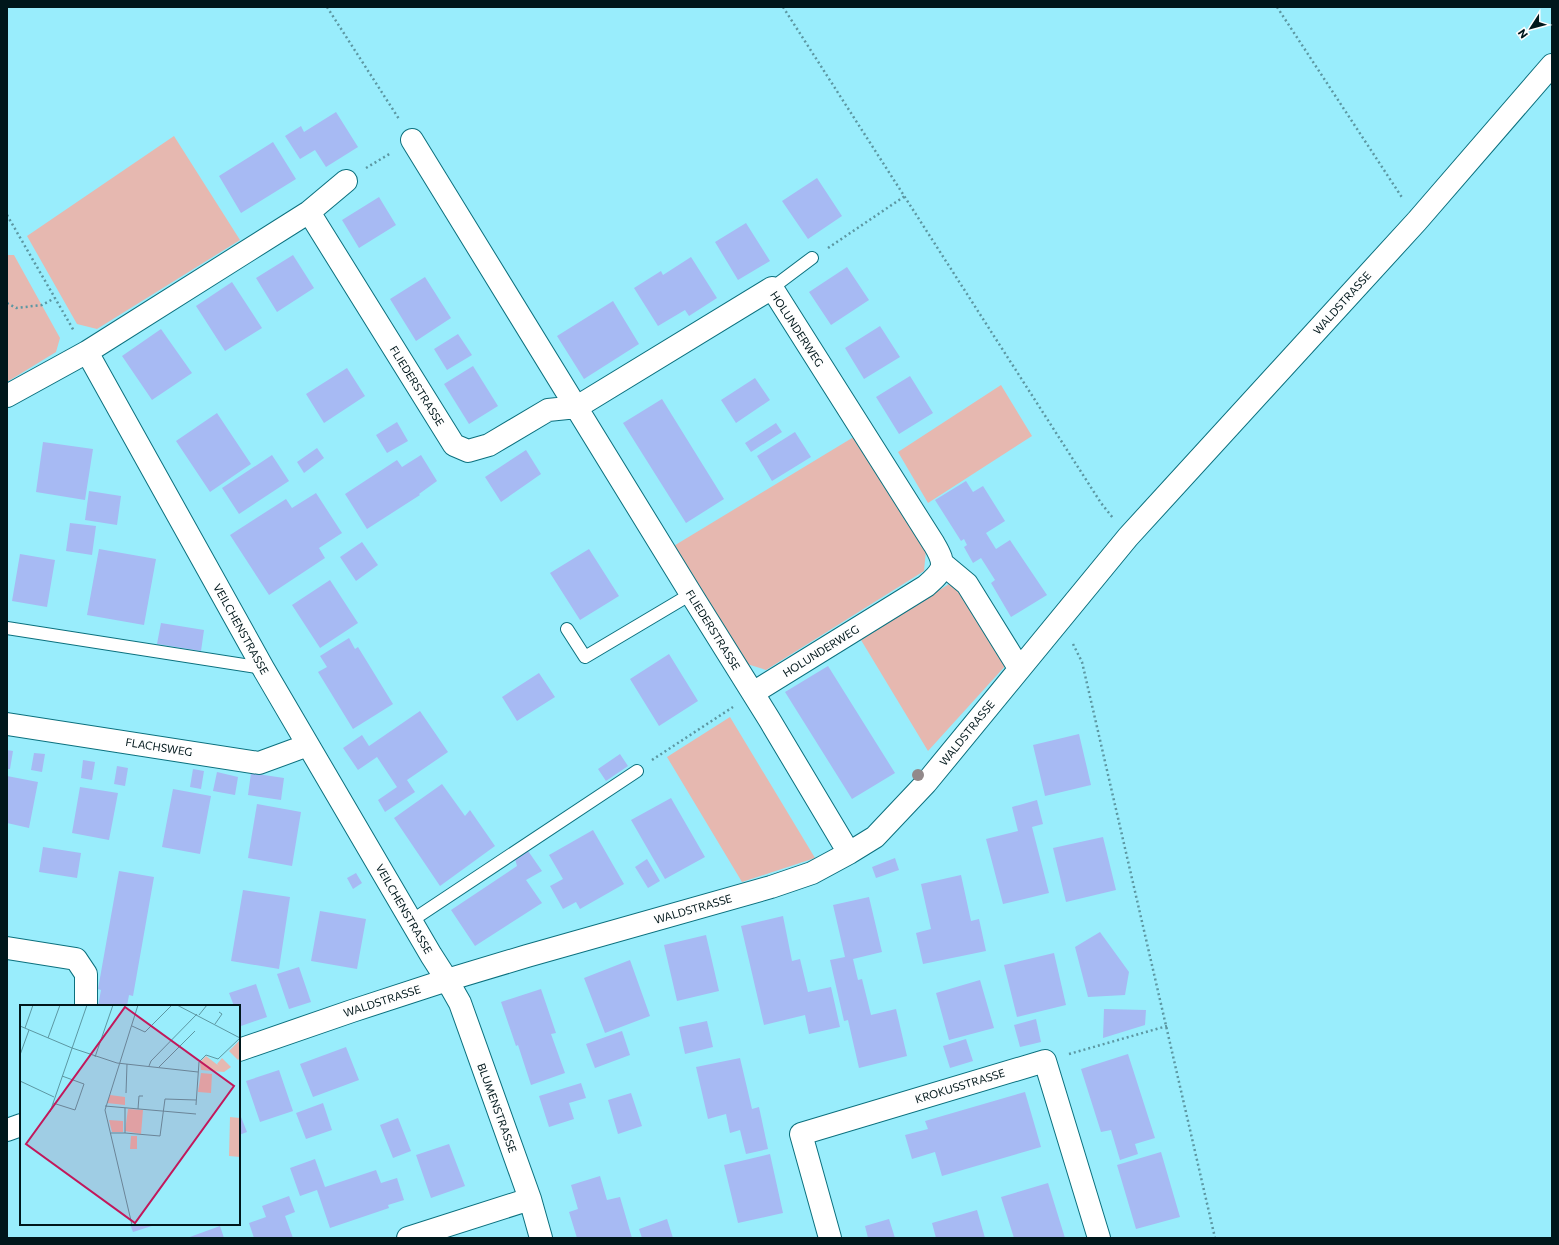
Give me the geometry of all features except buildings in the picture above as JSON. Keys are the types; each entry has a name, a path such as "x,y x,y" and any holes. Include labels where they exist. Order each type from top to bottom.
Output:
{"street":[{"name":"WALDSTRASSE","path":"240,1050 447,980 771,887 812,872 849,853 874,836 926,783 1128,537 1417,221 1552,65"},
{"name":"FLIEDERSTRASSE","path":"412,140 753,693 849,853"},
{"path":"7,396 87,352 309,212 346,181"},
{"name":"FLIEDERSTRASSE","path":"309,212 454,444 468,451 488,446 548,410 576,407"},
{"name":"HOLUNDERWEG","path":"576,407 772,288 934,544 940,554 943,564 967,584 1020,668"},
{"name":"VEILCHENSTRASSE","path":"87,352 263,668 447,980"},
{"name":"HOLUNDERWEG","path":"753,693 926,586 939,575 943,564"},
{"name":"FLACHSWEG","path":"7,724 259,763 308,745"},
{"path":"7,948 76,959 86,974 86,1005"},
{"name":"BLUMENSTRASSE","path":"447,980 460,1004 530,1199 541,1238"},
{"path":"1045,1061 1099,1238"},
{"name":"KROKUSSTRASSE","path":"830,1238 801,1134 1045,1061"},
{"path":"7,1130 20,1125"},
{"path":"408,1238 530,1199"}],"lane":[{"path":"772,288 812,258"},
{"path":"567,629 585,658 691,594"},
{"path":"7,628 263,668"},
{"path":"411,921 637,771"}],"path":[{"path":"327,7 412,140 346,181"},
{"path":"783,7 1101,503 1128,537"},
{"path":"1276,7 1417,221"},
{"path":"812,258 905,196"},
{"path":"7,215 87,352"},
{"path":"7,303 16,308 42,305 55,298"},
{"path":"1056,625 1071,640 1082,662 1215,1238"},
{"path":"637,771 753,693"},
{"path":"1045,1061 1167,1026"}],"shaded area":[{"path":"174,136 240,240 97,329 77,324 27,236"},
{"path":"7,255 14,255 60,338 56,352 7,382"},
{"path":"1001,385 1032,436 928,503 898,452"},
{"path":"857,435 926,550 924,571 766,670 747,664 672,547"},
{"path":"949,584 960,588 1007,664 928,751 861,640"},
{"path":"730,717 815,858 742,882 667,757"}]}
